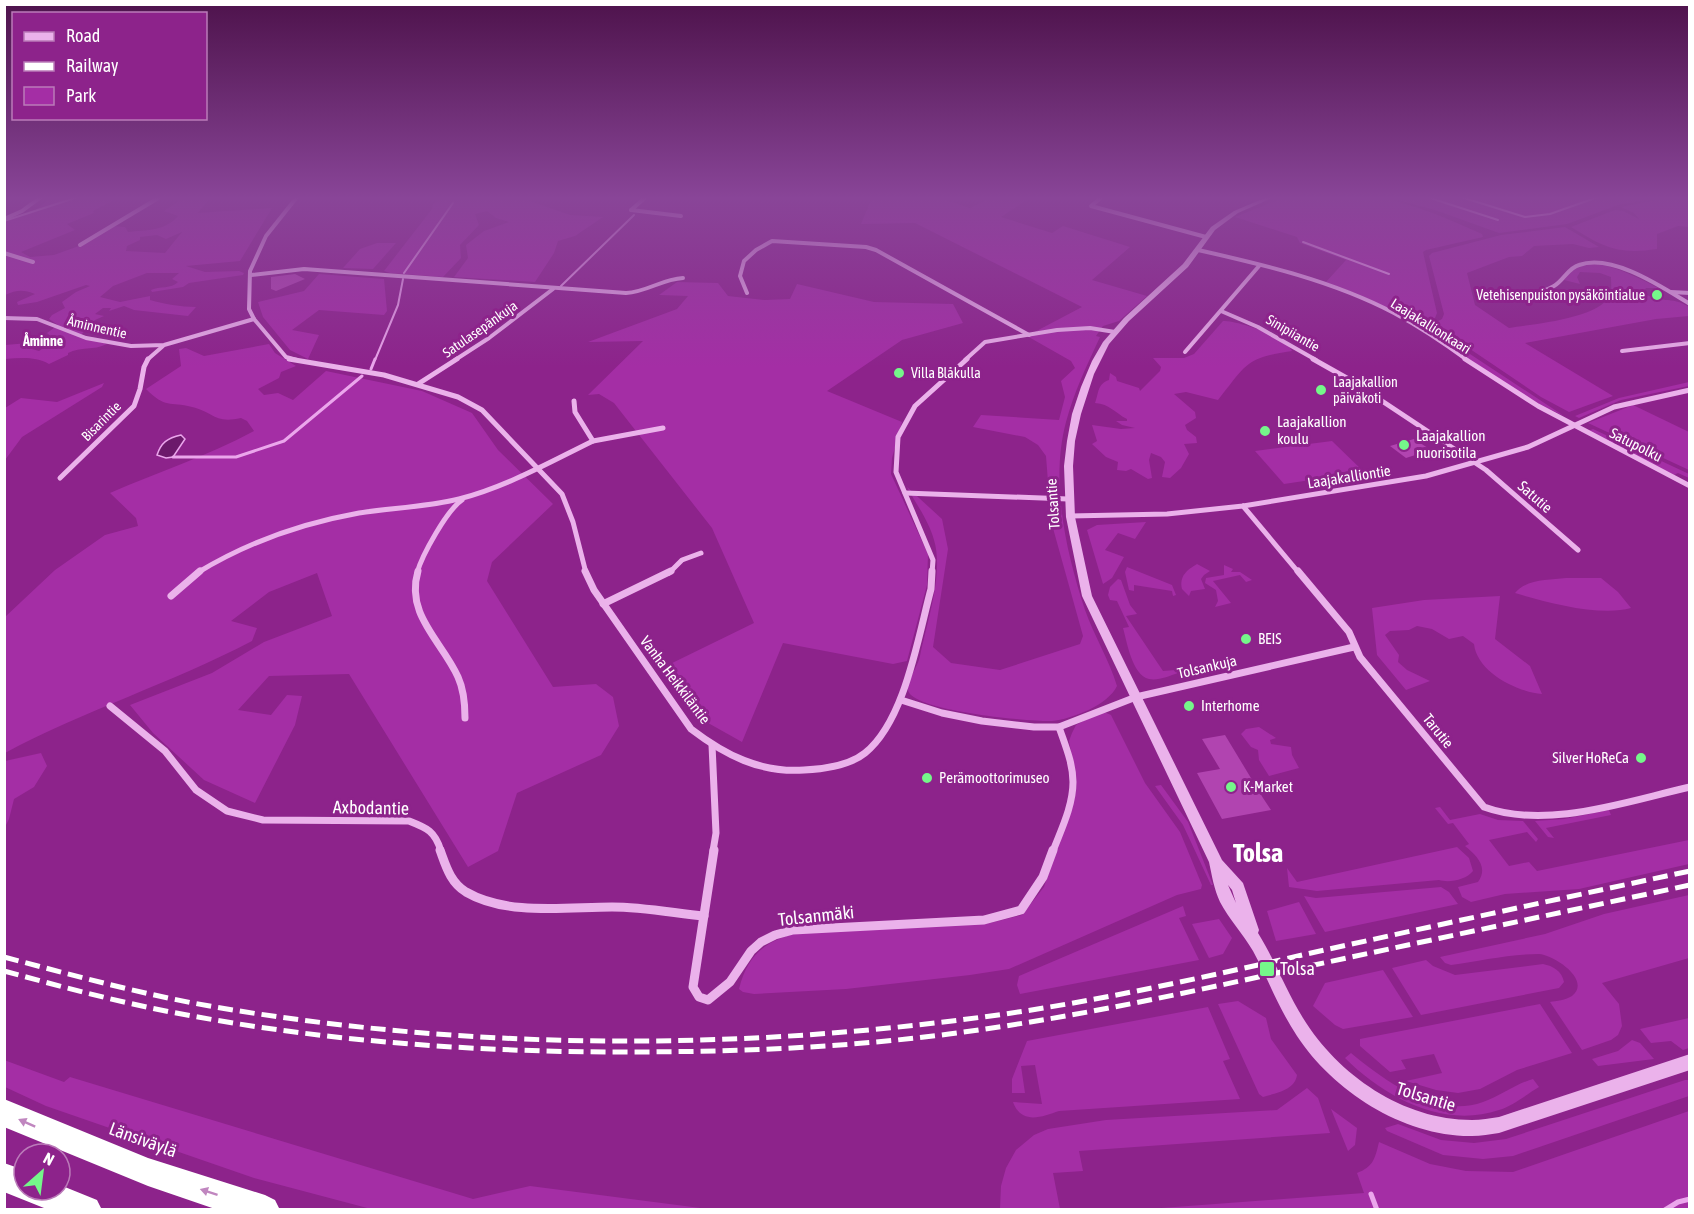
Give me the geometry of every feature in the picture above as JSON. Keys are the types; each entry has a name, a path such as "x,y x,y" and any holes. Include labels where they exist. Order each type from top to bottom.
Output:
{"highway":[{"name":"Länsiväylä","path":"4,1113 148,1172 265,1209"},
{"path":"69,1202 87,1209"}],"street":[{"path":"6,254 33,262"},
{"path":"254,319 249,309 251,275 259,254"},
{"path":"747,293 740,279 743,263 752,254"},
{"path":"883,254 1029,335"},
{"name":"Tolsantie","path":"1195,254 1105,344 1088,380 1072,427 1069,445 1070,516 1077,557 1088,596 1216,862 1222,890 1258,946 1302,1031 1327,1062 1378,1102 1432,1123 1467,1128 1499,1125 1689,1062"},
{"name":"Laajakallionkaari","path":"1212,254 1357,296 1393,312 1517,394 1572,426"},
{"path":"1495,297 1552,288 1571,269 1588,262 1625,270 1689,304"},
{"path":"1185,352 1259,266"},
{"path":"251,275 304,269 553,289 640,292 669,279 683,278"},
{"name":"Satulasepänkuja","path":"418,384 489,338 553,289"},
{"path":"1670,292 1689,293"},
{"name":"Sinipiiantie","path":"1221,310 1258,327 1352,381"},
{"name":"Åminnentie","path":"4,318 37,319 53,327 114,344 164,345 254,319"},
{"name":"Vanha Heikkiläntie","path":"254,319 286,357 291,359 384,375 418,384 458,397 482,410 536,470 555,486 567,504 585,572 603,604 691,729 712,745 742,762 759,767 792,771 824,769 864,754 877,741 901,700 931,589 933,560 896,472 898,437 915,406 985,342 997,338 1057,330 1090,328 1115,332"},
{"path":"1622,351 1689,343"},
{"name":"Bisarintie","path":"60,478 134,406 139,397 147,358 164,345"},
{"name":"Laajakalliontie","path":"1070,516 1167,514 1244,506 1416,478 1475,464 1528,447 1614,407 1689,390"},
{"path":"574,401 575,412 593,441"},
{"name":"Satutie","path":"1382,401 1486,470 1578,550"},
{"name":"Satupolku","path":"1572,426 1689,486"},
{"path":"171,596 186,579 205,568 236,553 303,527 356,514 468,496 536,470 593,441 663,428"},
{"path":"905,493 1068,499"},
{"path":"465,718 463,691 460,684 425,628 414,602 415,578 425,553 456,504 468,496"},
{"name":"Tarutie","path":"1244,506 1348,632 1360,657 1473,796 1493,813 1538,816 1689,787"},
{"path":"603,604 669,573 682,560 701,553"},
{"name":"Tolsankuja","path":"1059,727 1136,696 1354,646"},
{"path":"901,700 942,713 982,721 1034,727 1059,727"},
{"name":"Axbodantie","path":"110,706 165,751 196,790 227,811 263,820 409,821 428,828 438,842 448,874 457,884 466,892 499,904 541,909 614,907 704,916"},
{"name":"Tolsanmäki","path":"712,745 716,833 693,987 699,997 708,1000 723,989 747,953 776,933 793,930 984,920 1021,910 1043,877 1070,801 1072,772 1059,727"}],"green space":[{"path":"6,254 24,254 30,257 58,254 244,254 240,261 186,266 205,272 239,271 244,273 243,275 189,283 183,287 152,292 151,290 169,287 178,282 172,279 179,273 147,273 113,286 100,297 120,302 150,296 150,300 196,307 188,316 134,310 124,306 109,311 111,308 103,308 95,314 104,316 95,320 79,337 107,344 73,351 49,364 33,359 5,359 5,345 29,343 43,337 46,340 32,349 39,351 55,340 47,333 58,325 49,319 65,308 62,302 90,286 86,285 37,302 18,305 17,302 35,294 20,291 5,295"},
{"path":"356,254 387,254 373,269 343,268"},
{"path":"397,254 461,254 461,258 443,277 384,271"},
{"path":"467,254 554,254 535,282 454,277 468,258"},
{"path":"976,254 1122,254 1092,280 1147,296 1119,321 1103,326 1096,336 1100,337 1073,400 1061,445 1060,493 1066,541 1085,610 1117,686 1106,699 1089,710 1052,721 974,714 929,704 914,697 908,690 920,656 933,598 937,553 926,519 907,487 942,519 948,549 933,647 951,663 1000,670 1080,644 1083,636 1051,521 1046,456 1038,445 1025,437 973,427 981,415 1059,420 1065,397 1061,381 1075,368 1071,361 1027,336 1082,307"},
{"path":"1329,254 1423,254 1437,313 1435,318 1418,323 1358,294 1326,282 1346,260"},
{"path":"1431,254 1525,254 1509,257 1467,273 1475,305 1509,328 1564,319 1593,310 1603,303 1611,293 1611,277 1600,273 1580,272 1577,277 1580,284 1564,280 1572,271 1587,264 1620,270 1660,289 1660,291 1646,288 1643,292 1655,298 1683,303 1689,307 1689,316 1656,319 1525,343 1613,396 1569,412 1541,397 1433,324 1442,319 1444,314 1429,256"},
{"path":"319,274 384,279 387,311 384,315 319,310 292,330 319,335 308,359 290,350 263,317 258,302 304,291"},
{"path":"677,282 718,283 728,296 765,300 790,299 797,284 874,302 953,304 963,323 902,340 827,391 902,422 892,458 891,474 928,554 927,585 907,661 893,664 783,643 742,742 701,719 666,666 754,623 712,528 614,403 599,394 588,395 643,341 588,342 677,309 688,296 659,295"},
{"path":"1223,321 1261,330 1281,340 1292,351 1265,357 1248,365 1218,400 1186,392 1174,394 1195,412 1196,418 1185,425 1187,430 1196,437 1197,443 1184,444 1189,454 1181,468 1170,478 1162,477 1165,462 1161,457 1151,453 1149,460 1152,478 1148,479 1131,469 1117,470 1118,462 1106,457 1092,444 1097,441 1092,425 1121,429 1135,428 1122,425 1116,421 1127,421 1127,419 1109,407 1095,403 1100,386 1109,380 1110,373 1116,377 1117,381 1139,388 1140,391 1160,371 1161,367 1153,358 1184,358 1194,354"},
{"path":"1426,325 1564,416 1539,404 1491,374 1422,326"},
{"path":"269,344 275,353 296,366 281,372 279,378 258,389 264,395 278,393 293,400 326,371 422,391 472,413 498,450 553,504 492,562 487,581 553,687 596,684 613,697 619,726 601,755 517,793 498,851 468,867 349,674 269,676 238,710 271,715 287,695 302,696 295,725 255,803 204,780 153,733 130,705 212,673 264,642 332,616 317,573 269,592 231,621 257,628 252,641 191,670 66,723 5,753 5,617 55,570 105,535 138,526 136,518 110,493 201,456 254,431 247,421 241,418 225,420 199,409 163,402 146,389 181,366 179,349 186,348 204,356"},
{"path":"1689,382 1689,386 1621,400 1579,418 1575,416 1619,398"},
{"path":"104,383 102,387 22,437 5,460 5,408 21,398 57,402"},
{"path":"1633,405 1689,432 1689,470 1588,423"},
{"path":"1593,429 1689,474 1689,478 1678,473 1674,475 1588,431"},
{"path":"1332,441 1364,472 1284,484 1255,451"},
{"path":"1146,522 1135,539 1118,533 1105,550 1124,557 1112,578 1103,584 1087,530 1097,525"},
{"path":"1197,564 1210,571 1201,579 1205,589 1191,591 1189,596 1182,589 1182,580 1187,571"},
{"path":"1224,565 1233,569 1231,572 1240,572 1252,580 1246,582 1240,575 1213,581 1231,603 1215,607 1218,601 1216,590 1205,583 1206,578 1224,575"},
{"path":"1127,567 1172,585 1176,595 1173,596 1172,591 1134,585 1134,591 1129,590 1125,572"},
{"path":"1566,578 1601,578 1618,592 1631,608 1589,610 1515,593 1531,583"},
{"path":"1118,579 1121,580 1130,605 1137,614 1126,616 1163,671 1176,670 1178,673 1164,678 1149,679 1143,676 1134,665 1123,628 1129,627 1117,601 1110,600 1108,595 1110,587"},
{"path":"1500,596 1495,639 1530,666 1542,694 1510,685 1490,672 1482,663 1474,644 1463,636 1449,639 1432,629 1417,626 1409,630 1390,631 1385,635 1399,655 1398,662 1407,670 1430,681 1406,690 1377,655 1372,608 1424,600"},
{"path":"1102,711 1111,715 1145,783 1180,832 1202,885 1201,889 1177,895 1009,969 846,989 754,994 739,989 754,957 769,944 789,935 801,932 990,923 1022,915 1044,887 1059,841 1074,768 1069,741 1072,733 1076,725"},
{"path":"1259,727 1276,738 1270,740 1271,744 1291,747 1292,755 1299,768 1269,776 1259,760 1258,750 1251,747 1241,734 1246,729"},
{"path":"41,753 47,766 34,787 14,799 5,827 5,761"},
{"path":"1161,785 1188,822 1213,885 1183,825 1155,786"},
{"path":"1440,807 1450,820 1480,814 1498,820 1523,821 1538,839 1536,842 1527,832 1489,840 1509,866 1529,862 1537,871 1689,840 1689,864 1579,889 1505,894 1471,902 1462,897 1458,887 1478,882 1482,866 1477,857 1465,846 1469,844 1453,823 1448,824 1435,808"},
{"path":"1609,810 1611,815 1546,828 1554,838 1548,837 1535,821 1564,819"},
{"path":"1457,847 1469,858 1473,871 1457,880 1317,891 1289,887 1287,868 1297,882"},
{"path":"1441,887 1449,892 1458,904 1325,932 1304,896 1316,898"},
{"path":"1689,895 1689,958 1602,983 1619,1004 1622,1026 1618,1035 1611,1040 1582,1050 1550,1002 1570,997 1577,990 1577,983 1569,969 1546,955 1539,954 1506,956 1451,965 1445,963 1440,957 1545,934 1604,914"},
{"path":"1299,902 1316,934 1276,941 1267,911"},
{"path":"1183,906 1186,916 1179,918 1199,960 1020,994 1017,985 1019,976"},
{"path":"1219,919 1232,938 1223,954 1209,958 1192,924"},
{"path":"1426,960 1433,966 1455,975 1543,964 1556,970 1564,982 1559,988 1421,1015 1392,968"},
{"path":"1383,970 1413,1017 1343,1029 1313,1006 1325,983"},
{"path":"1238,1001 1266,1018 1271,1039 1297,1075 1293,1084 1284,1090 1263,1097 1259,1094 1218,1004"},
{"path":"1540,1004 1572,1053 1517,1070 1480,1089 1458,1093 1436,1090 1406,1081 1442,1073 1434,1054 1401,1060 1406,1069 1390,1072 1360,1046 1360,1039"},
{"path":"1208,1007 1230,1059 1223,1061 1240,1099 1059,1111 1039,1117 1027,1117 1021,1114 1013,1102 1042,1104 1035,1065 1021,1066 1025,1093 1012,1093 1012,1079 1027,1041"},
{"path":"1689,1018 1689,1048 1683,1050 1671,1041 1651,1043 1640,1029"},
{"path":"1632,1040 1640,1043 1654,1059 1598,1066 1592,1059 1618,1051"},
{"path":"1351,1053 1395,1085 1430,1101 1447,1105 1465,1106 1483,1102 1533,1079 1539,1087 1515,1103 1499,1110 1478,1115 1436,1112 1396,1097 1378,1085 1345,1058"},
{"path":"4,1060 64,1082 70,1077 473,1199 530,1186 708,1209 371,1209 254,1178 46,1106 5,1087"},
{"path":"1689,1080 1689,1096 1513,1156 1483,1159 1443,1155 1387,1131 1385,1128 1398,1124 1441,1140 1474,1143 1506,1139"},
{"path":"1307,1088 1318,1098 1330,1133 1079,1151 1083,1171 1053,1173 1060,1209 1000,1209 1001,1186 1006,1168 1016,1150 1034,1135 1048,1129 1106,1120 1277,1110"},
{"path":"1331,1109 1357,1128 1355,1145 1348,1151"},
{"path":"1689,1111 1689,1209 1148,1209 1364,1193 1357,1173 1367,1168 1372,1162 1379,1142 1430,1164 1466,1171 1513,1172"}],"shaded area":[{"path":"181,435 185,439 173,457 166,458 157,455 165,442"}],"building":[{"path":"295,274 305,279 276,291 271,289 271,277"},
{"path":"1414,439 1431,450 1406,458 1390,446"},
{"name":"K-Market","path":"1225,735 1271,810 1222,819 1197,773 1220,769 1202,739"}],"waterway":[{"path":"404,273 418,254"},
{"path":"561,286 594,254"},
{"path":"1334,254 1389,274"},
{"path":"375,360 398,305 403,279"},
{"path":"371,369 375,359"},
{"path":"173,457 236,457 284,441 362,376"},
{"path":"1371,1194 1377,1210"},
{"path":"1665,1210 1678,1202 1690,1199"}],"railway":[{"path":"4,957 166,998 316,1022 411,1032 602,1041 793,1036 983,1017 1110,996 1690,871"},
{"path":"4,971 171,1012 283,1030 396,1043 566,1051 664,1052 786,1048 868,1043 949,1034 1080,1013 1209,988 1690,885"}],"place":[{"name":"Vetehisenpuiston pysäköintialue","path":"1657,295"},
{"name":"Villa Blåkulla","path":"899,373"},
{"name":"Laajakallion päiväkoti","path":"1321,390"},
{"name":"Laajakallion koulu","path":"1265,431"},
{"name":"Laajakallion nuorisotila","path":"1404,445"},
{"name":"BEIS","path":"1246,639"},
{"name":"Interhome","path":"1189,706"},
{"name":"Silver HoReCa","path":"1641,758"},
{"name":"Perämoottorimuseo","path":"927,778"},
{"name":"K-Market","path":"1231,787"},
{"name":"Tolsa","path":"1267,969"}],"district":[{"name":"Åminne","path":"43,341"},
{"name":"Tolsa","path":"1258,853"}]}
